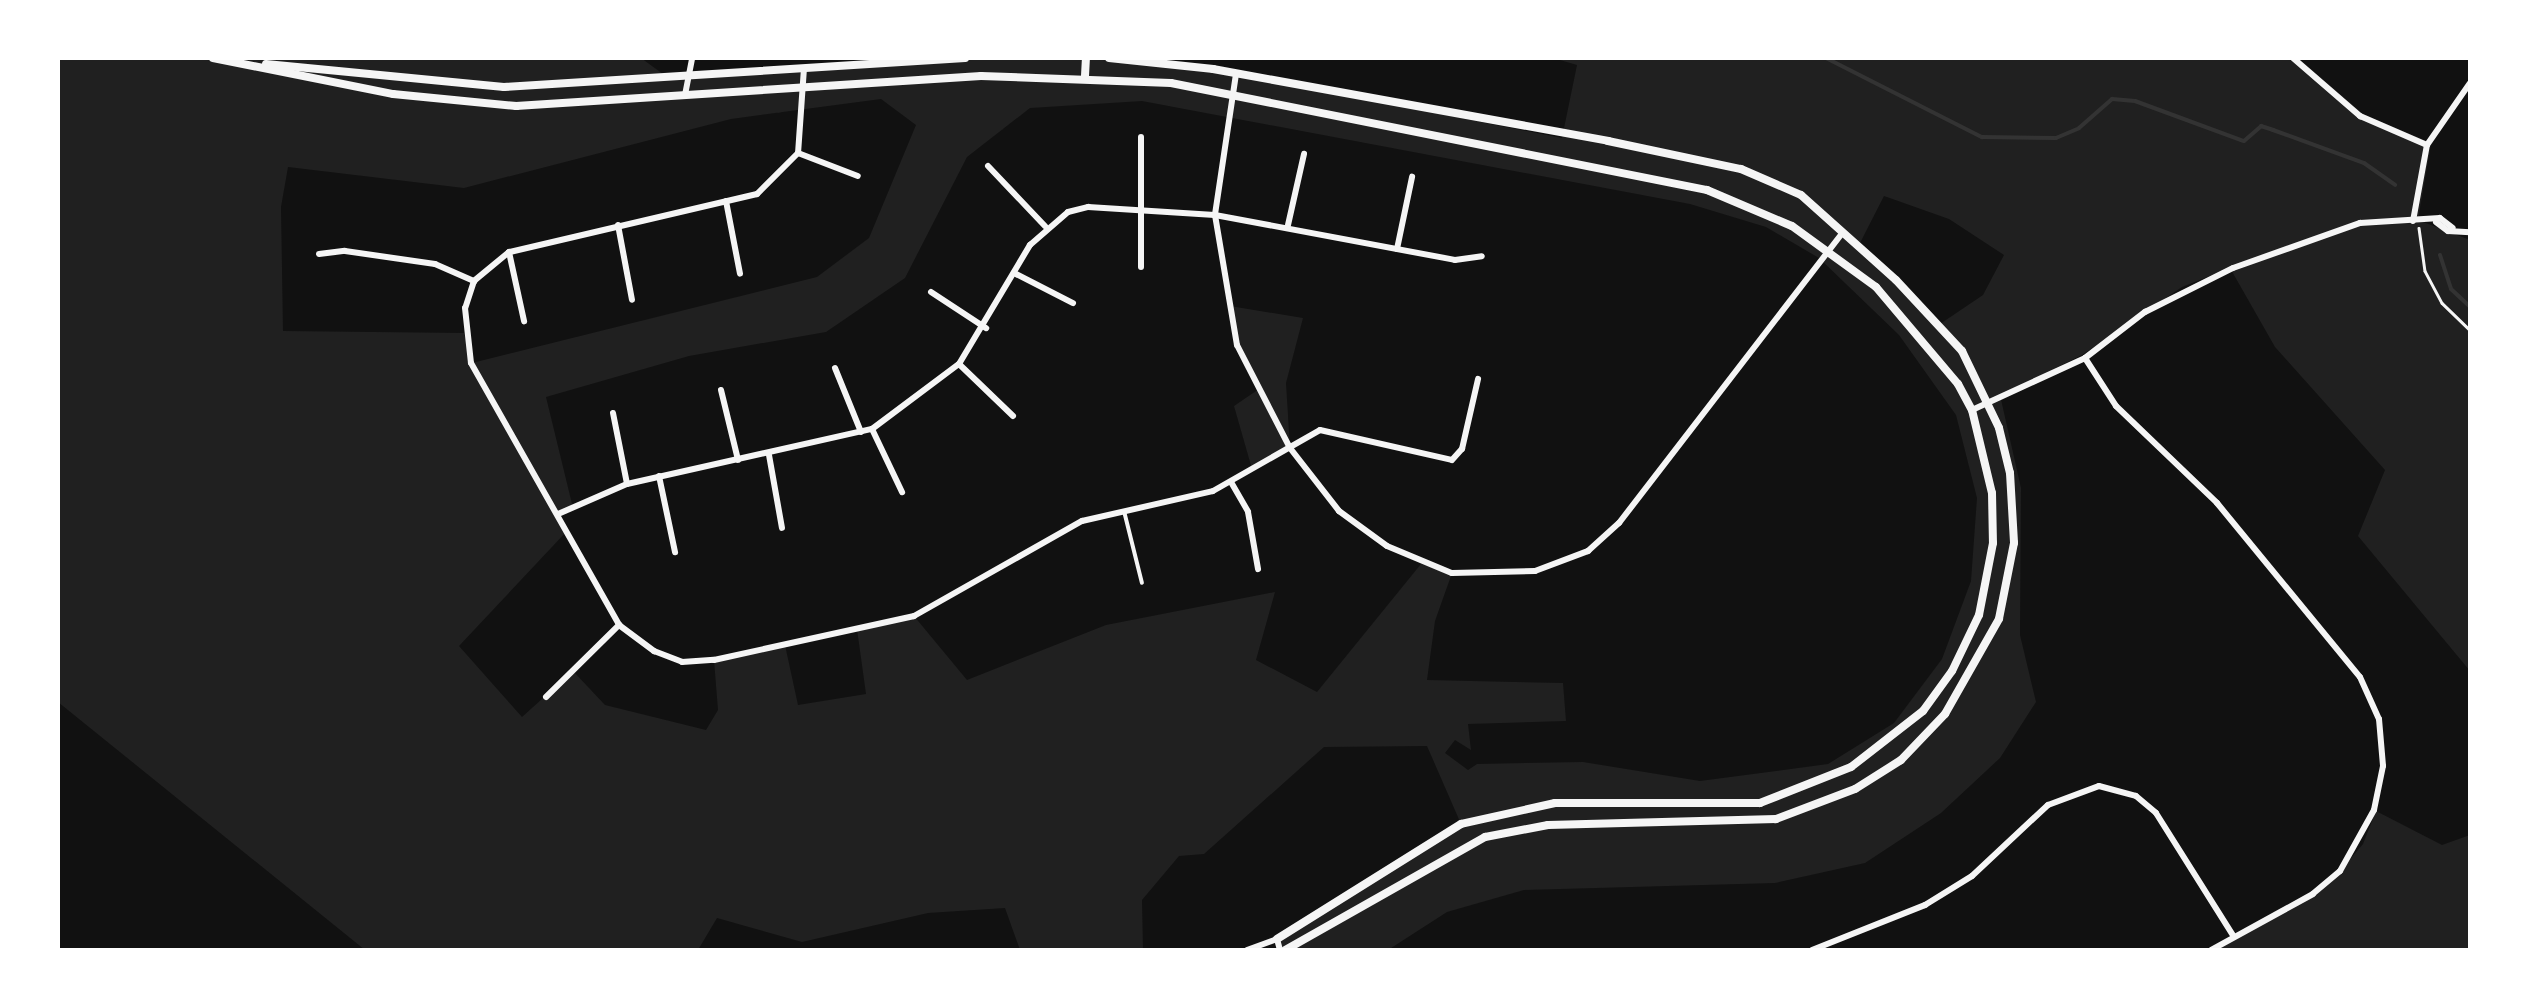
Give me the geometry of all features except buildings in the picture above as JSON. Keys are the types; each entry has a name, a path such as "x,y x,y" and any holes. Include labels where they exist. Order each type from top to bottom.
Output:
{"street":[{"path":"216,58 488,87 964,58"},
{"path":"216,58 393,94 486,104 1085,76 1231,95 1707,190 1777,218 1876,287 1926,340 1972,410 1989,470 1994,517 1980,614 1936,695 1873,753 1830,779 1760,802 1555,803 1496,812 1438,834 1276,939 1247,950"},
{"path":"685,95 684,76 692,58"},
{"path":"1085,76 1086,58"},
{"path":"1109,58 1236,74 1740,169 1801,195 1844,232 1962,352 1988,402 2013,496 2006,594 1976,669 1924,740 1856,789 1776,819 1548,825 1486,837 1282,950 1276,939"},
{"path":"2293,58 2360,116 2427,145"},
{"path":"804,68 798,153 758,194 509,252 474,281 464,333 471,364 620,626 654,652 682,662 914,616 1082,521 1231,482 1320,430 1452,460 1462,449 1478,378"},
{"path":"1236,74 1215,216 1237,345 1290,448 1339,511 1421,564 1490,576 1535,571 1588,551 1619,523 1844,232"},
{"path":"2416,221 2427,145 2470,84"},
{"path":"1141,136 1141,267"},
{"path":"798,153 858,176"},
{"path":"1288,225 1304,154"},
{"path":"988,166 1045,226"},
{"path":"1397,249 1412,177"},
{"path":"726,201 740,274"},
{"path":"558,514 627,484 872,429 959,364 986,328 1045,226 1088,206 1288,225 1455,260 1482,256"},
{"path":"1972,410 2085,358 2146,312 2216,275 2360,223 2436,222 2470,232"},
{"path":"618,225 632,300"},
{"path":"319,254 345,251 435,264 474,281"},
{"path":"509,252 524,322"},
{"path":"1016,274 1073,303"},
{"path":"931,292 986,328"},
{"path":"2085,358 2116,406 2218,503 2360,677 2379,720 2383,766 2374,810 2340,871 2211,950"},
{"path":"959,364 1013,416"},
{"path":"835,368 860,432"},
{"path":"721,390 738,460"},
{"path":"613,413 627,484"},
{"path":"872,429 902,492"},
{"path":"768,455 782,528"},
{"path":"660,476 675,552"},
{"path":"1231,482 1248,512 1258,568"},
{"path":"546,697 620,626"},
{"path":"1812,950 1925,905 1972,876 2048,804 2099,786 2136,796 2156,813 2234,937"}],"lane":[{"path":"1124,511 1142,583"}],"path":[{"path":"2416,221 2425,271 2442,302 2470,330"}],"shaded area":[{"path":"58,58 641,58 667,77 882,63 884,58 1109,58 1213,69 1562,138 1577,65 1553,58 2298,58 2363,114 2431,143 2418,220 2470,240 2470,671 2358,536 2385,470 2275,347 2230,268 2182,287 2082,355 2000,395 2021,488 2020,635 2036,702 2000,758 1941,813 1865,863 1775,883 1524,890 1447,912 1388,950 1280,950 1277,939 1461,824 1427,746 1324,747 1204,854 1179,856 1142,900 1143,950 1020,950 1005,908 928,913 802,942 717,918 698,950 365,950 58,702","holes":["881,99 916,125 869,238 817,277 472,363 464,333 283,331 281,207 288,167 464,188 731,119","1142,101 1690,204 1766,227 1819,258 1899,335 1956,415 1977,498 1971,581 1942,659 1894,723 1828,764 1700,781 1583,762 1477,764 1468,770 1445,753 1455,740 1471,750 1468,724 1566,721 1563,683 1427,680 1435,621 1452,573 1421,564 1317,692 1256,660 1275,592 1106,625 967,680 914,616 857,629 866,694 798,705 785,645 714,660 718,710 706,730 605,705 573,671 522,717 459,646 567,531 559,514 573,508 546,397 689,356 826,332 905,278 967,157 1030,108","1884,196 1949,219 2004,255 1983,295 1940,324 1860,243"]},
{"path":"1230,306 1303,318 1286,383 1290,448 1252,469 1234,406 1259,389 1237,345"},
{"path":"2376,811 2442,845 2470,835 2470,950 2211,950 2313,894 2363,844"}],"waterway":[{"path":"1826,58 1982,137 2056,138 2079,128 2112,99 2135,101 2244,141 2261,126 2364,163 2395,185"},
{"path":"2440,255 2451,289 2470,307"}]}
